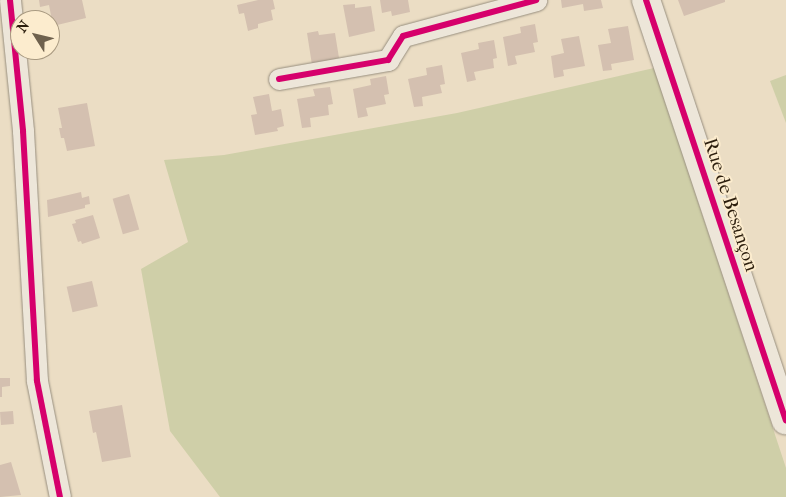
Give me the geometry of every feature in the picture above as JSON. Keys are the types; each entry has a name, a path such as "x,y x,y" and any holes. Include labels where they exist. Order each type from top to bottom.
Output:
{"street":[{"path":"10,0 24,132 38,381 60,497"},
{"path":"279,79 388,60 403,36 536,0"},
{"name":"Rue de Besançon","path":"646,0 786,420"}],"green space":[{"path":"654,68 786,468 786,497 220,497 170,431 141,269 188,242 164,160 224,155 457,113"},
{"path":"786,75 786,123 770,81"}],"building":[{"path":"39,0 82,0 86,18 60,24 60,10 50,10 49,5 40,7"},
{"path":"258,0 273,0 275,9 271,10 273,20 258,24 258,28 248,31 244,13 239,14 237,5"},
{"path":"380,0 408,0 410,12 392,16 391,11 382,13"},
{"path":"561,0 601,0 603,8 584,11 583,4 562,8"},
{"path":"678,0 725,0 725,2 684,16"},
{"path":"355,4 355,8 371,6 375,31 349,37 343,5"},
{"path":"535,24 538,42 533,43 535,52 515,56 517,64 508,66 503,37 521,33 520,27"},
{"path":"628,26 634,60 611,64 612,70 603,71 598,45 611,43 608,29"},
{"path":"318,31 319,35 335,33 339,58 312,65 307,33"},
{"path":"579,36 585,66 563,70 564,76 554,78 551,56 564,53 561,39"},
{"path":"494,40 497,58 493,59 494,68 474,72 476,80 467,82 461,53 479,49 478,43"},
{"path":"442,65 445,84 440,85 442,93 422,97 423,106 414,107 408,79 427,75 426,68"},
{"path":"386,76 389,94 384,95 386,104 366,108 368,116 358,118 353,89 371,85 370,79"},
{"path":"330,87 333,104 328,105 329,115 310,118 311,127 302,128 297,99 315,96 313,89"},
{"path":"269,94 272,111 281,109 284,126 277,128 278,131 255,135 251,115 257,114 253,97"},
{"path":"87,103 95,146 67,151 64,138 61,138 59,128 62,128 58,108"},
{"path":"81,192 82,198 89,196 90,204 85,205 85,208 48,217 47,200"},
{"path":"129,194 139,230 123,234 113,199"},
{"path":"93,215 100,238 82,244 81,241 78,242 72,224 76,223 75,220"},
{"path":"92,281 98,306 73,312 67,287"},
{"path":"0,378 10,378 10,386 2,387 2,397 0,397"},
{"path":"122,405 131,457 102,462 96,432 93,433 89,411"},
{"path":"13,411 14,424 1,425 0,412"},
{"path":"11,462 21,495 0,497 0,465"}],"cycle path":[{"path":"10,0 23,131 37,381 60,497"},
{"path":"279,79 388,60 403,36 536,0"},
{"path":"646,0 786,420"}]}
